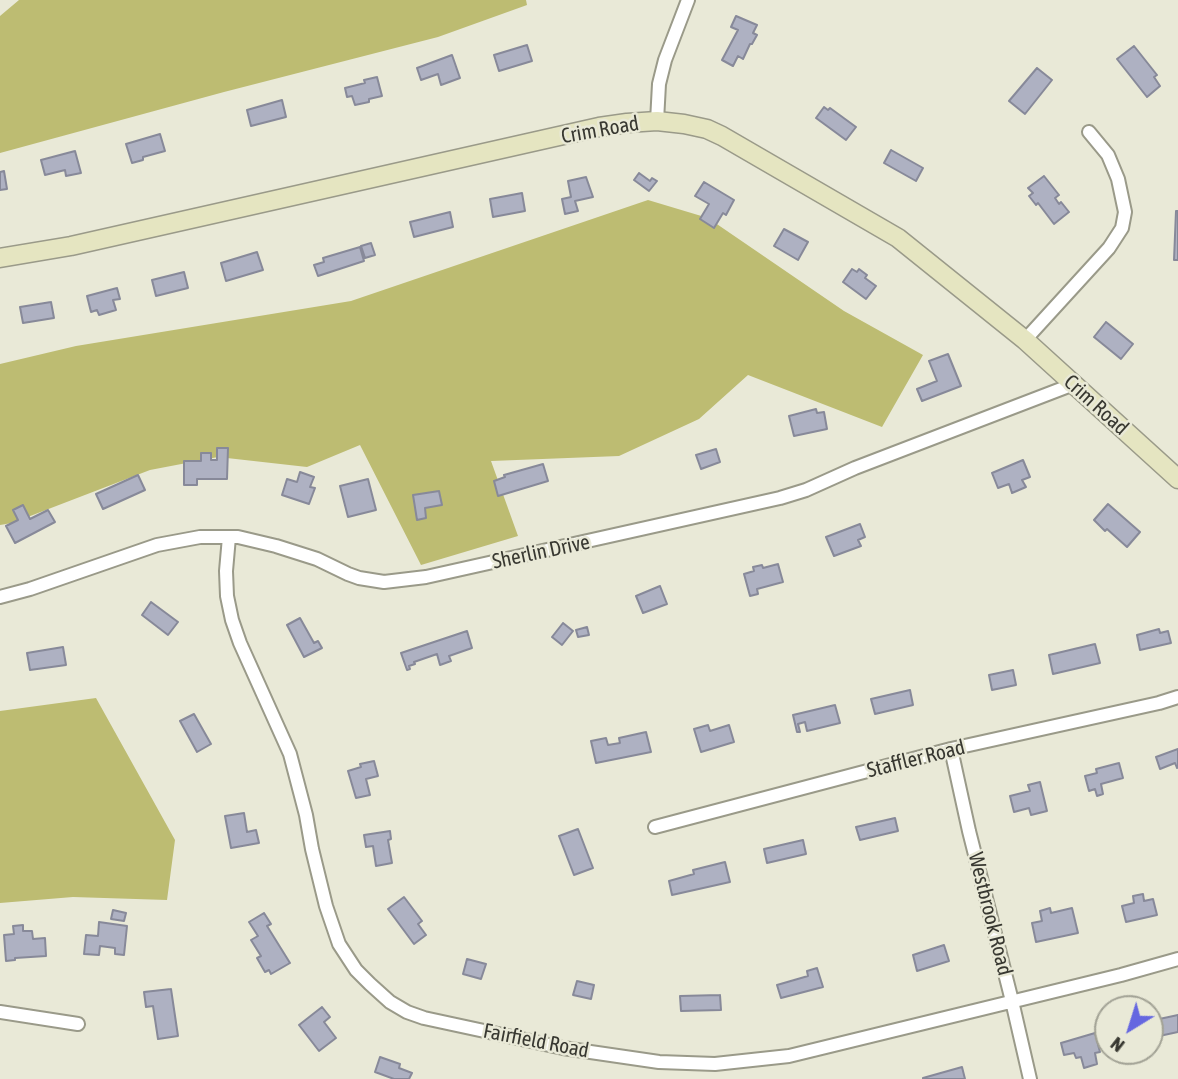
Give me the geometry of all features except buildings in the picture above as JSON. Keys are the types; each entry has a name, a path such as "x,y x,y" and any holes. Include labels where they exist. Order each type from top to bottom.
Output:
{"street":[{"path":"657,121 659,84 665,60 688,0"},
{"name":"Crim Road","path":"0,258 84,244 599,127 657,121 707,129 722,135 898,237 1025,340 1178,479"},
{"path":"1025,340 1109,248 1122,228 1125,212 1118,179 1108,155 1089,132"},
{"name":"Sherlin Drive","path":"0,597 177,540 200,537 238,537 276,546 317,559 359,578 384,582 426,577 793,494 1073,384"},
{"name":"Fairfield Road","path":"229,537 226,571 232,620 290,754 326,906 339,944 356,970 370,985 407,1012 563,1048 659,1062 715,1064 789,1056 1178,959"},
{"name":"Staffler Road","path":"655,827 951,749 1178,697"},
{"name":"Westbrook Road","path":"951,749 1030,1079"},
{"path":"0,1012 78,1024"}],"shaded area":[{"path":"19,0 526,0 527,5 438,37 0,153 0,16"},
{"path":"648,200 708,218 844,311 923,355 882,427 748,375 699,419 619,456 491,461 518,536 421,565 360,445 307,467 218,457 150,470 12,523 0,525 0,364 76,346 351,301"},
{"path":"96,698 175,840 167,900 73,897 0,903 0,711"}]}
